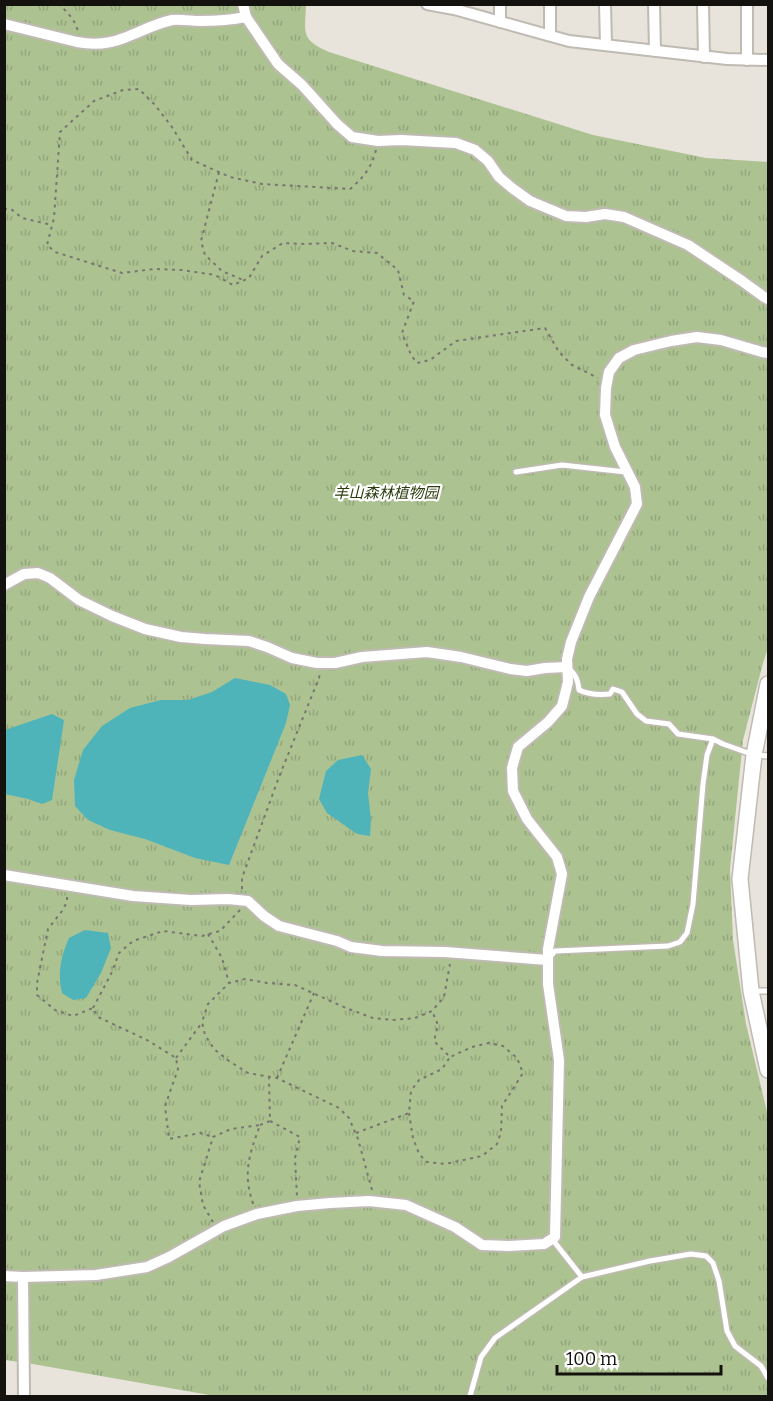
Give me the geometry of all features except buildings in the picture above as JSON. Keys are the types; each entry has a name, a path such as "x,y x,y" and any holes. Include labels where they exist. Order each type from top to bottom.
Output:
{"street":[{"path":"243,4 246,17 278,64 302,85 337,124 352,137 378,141 429,140 456,143 475,150 488,161 499,177 530,201 566,216 586,217 605,214 624,217 688,245 768,299"},
{"path":"427,4 454,7 569,41 704,57 768,60"},
{"path":"500,4 500,21"},
{"path":"550,4 550,35"},
{"path":"605,4 606,45"},
{"path":"654,4 655,51"},
{"path":"703,4 704,57"},
{"path":"747,4 747,60"},
{"path":"4,24 87,44 107,43 174,20 225,20 246,17"},
{"path":"4,1276 96,1275 147,1267 217,1230 257,1214 297,1206 330,1203 375,1201 406,1205 455,1227 482,1245 544,1244 555,1238 559,1060 548,984 548,949 562,874 557,857 527,819 513,791 512,768 518,747 548,722 562,706 568,682 567,659 571,642 589,597 637,504 635,487 615,447 605,415 609,372 619,358 634,350 697,337 721,340 768,352"},
{"path":"4,585 24,574 38,573 50,578 79,600 145,629 193,638 249,641 292,658 322,663 335,663 362,657 428,652 461,657 510,669 567,667"},
{"path":"768,684 761,755 740,879 751,991 768,1070"},
{"path":"4,875 133,896 246,901 279,926 337,941 351,947 382,951 452,952 548,960"},
{"path":"22,1277 24,1396"}],"lane":[{"path":"516,472 562,465 628,472"},
{"path":"567,667 578,680 579,690 594,694 610,694 613,689 622,692 637,714 646,721 669,724 678,734 713,739 761,755"},
{"path":"548,960 555,951 668,946 680,942 687,933 693,904 707,754 713,739"},
{"path":"751,991 768,992"},
{"path":"552,1239 582,1277"},
{"path":"470,1396 481,1357 495,1338 582,1277 650,1260 691,1254 706,1256 713,1263 719,1281 727,1331 735,1346 761,1366 768,1378"}],"path":[{"path":"58,4 66,10 78,29 77,42"},
{"path":"378,141 373,162 362,179 350,189 262,184 230,177 192,160 172,127 139,88 123,90 94,101 60,132 54,218 47,245 54,252 122,273 154,269 182,270 214,276 232,285 249,278 262,256 283,243 332,243 353,251 377,253 398,270 404,295 414,301 402,333 417,363 430,360 456,341 545,328 559,352 572,365 607,382"},
{"path":"219,172 201,241 205,255 222,271 243,280"},
{"path":"4,208 10,209 22,218 52,225"},
{"path":"69,886 67,902 48,929 36,983 37,995 55,1010 73,1016 93,1008 119,953 133,941 163,931 202,936 220,931 246,901 242,878 319,678 322,663"},
{"path":"208,934 222,958 229,982"},
{"path":"297,1206 295,1158 300,1137 270,1121 260,1125 231,1129 213,1137 200,1133 169,1139 165,1106 178,1070 176,1058 202,1022 208,1004 229,982 245,979 295,985 374,1018 392,1020 415,1018 432,1011 444,997 452,952"},
{"path":"277,1078 314,993"},
{"path":"93,1008 98,1017 147,1040 176,1058"},
{"path":"432,1011 438,1025 434,1041 450,1057"},
{"path":"202,1022 205,1035 214,1049 229,1061 248,1073 277,1078 339,1108 349,1118 358,1139 375,1201"},
{"path":"489,1043 503,1046 517,1058 523,1072 502,1106 501,1132 497,1144 482,1156 445,1164 427,1162 419,1154 413,1138 409,1113 411,1091 419,1080 442,1069 450,1057 472,1047 489,1043"},
{"path":"269,1077 270,1121"},
{"path":"356,1133 409,1113"},
{"path":"257,1214 247,1179 253,1143 260,1125"},
{"path":"213,1137 200,1182 203,1204 217,1230"}],"green space":[{"name":"羊山森林植物园","path":"5,5 306,5 306,34 313,43 329,52 593,135 706,158 768,162 768,648 743,740 730,869 733,940 746,1024 768,1116 768,1396 215,1396 5,1360"}],"water":[{"path":"235,678 270,685 286,694 290,705 286,723 229,865 195,858 145,839 110,830 88,820 75,806 74,780 83,750 102,726 130,708 161,700 188,700 212,692"},
{"path":"52,714 64,720 52,800 42,804 5,794 5,730"},
{"path":"362,755 371,769 368,793 370,836 357,834 327,813 319,799 326,771 338,760"},
{"path":"85,930 108,933 111,948 101,973 86,998 73,1000 62,993 61,965 69,938"}]}
